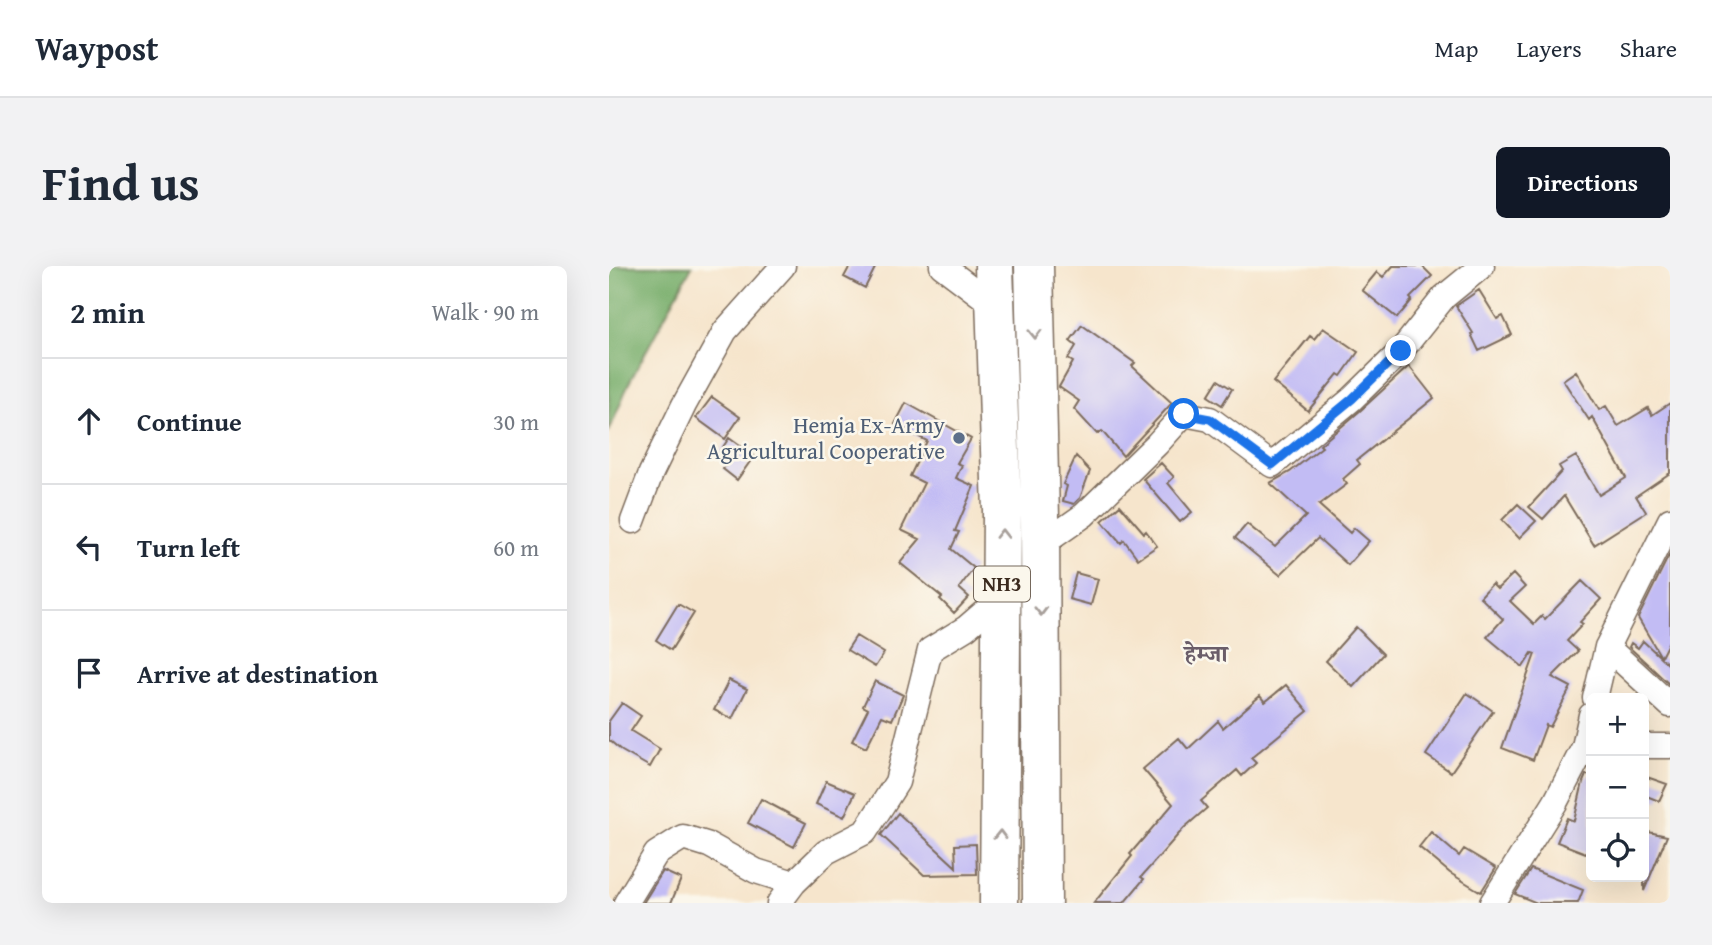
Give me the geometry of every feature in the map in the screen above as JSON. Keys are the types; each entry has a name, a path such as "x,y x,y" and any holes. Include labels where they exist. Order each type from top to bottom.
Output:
{"highway":[{"name":"NH3","path":"993,266 1002,511 999,903"},
{"path":"1034,266 1040,545 1042,903"}],"street":[{"path":"633,521 684,405 725,331 783,266"},
{"path":"942,266 995,306"},
{"path":"1040,545 1084,514 1157,444 1184,414 1210,419 1272,465 1352,399 1401,351 1444,297 1482,266"},
{"path":"1596,693 1607,648 1670,520"},
{"path":"779,903 794,883 826,852 865,832 897,782 930,650 966,628 1002,597"},
{"path":"1607,648 1670,705"},
{"path":"1649,746 1670,746"},
{"path":"1492,903 1586,749"},
{"path":"626,903 656,854 683,837 709,845 757,871 794,883"}],"green space":[{"path":"609,266 692,266 628,385 609,432"}],"building":[{"path":"850,266 876,266 865,288 844,277"},
{"path":"1393,266 1422,266 1432,276 1410,298 1412,300 1397,318 1362,290 1377,272 1383,277"},
{"path":"1479,290 1497,319 1503,316 1512,335 1479,351 1471,334 1473,333 1456,306"},
{"path":"1082,325 1135,363 1132,366 1172,403 1123,456 1102,431 1097,434 1074,409 1079,401 1059,387 1073,362 1068,359 1076,346 1070,341"},
{"path":"1323,328 1358,352 1341,376 1338,374 1308,411 1273,382 1310,336 1314,339"},
{"path":"1409,366 1434,398 1357,460 1360,464 1343,479 1347,484 1319,505 1350,533 1354,528 1369,541 1348,565 1318,538 1280,575 1235,538 1247,524 1275,547 1306,516 1270,483 1290,472 1322,447 1320,445"},
{"path":"1576,371 1599,410 1606,406 1618,426 1648,408 1652,415 1670,403 1670,473 1636,496 1646,512 1594,545 1564,496 1543,519 1529,507 1562,471 1559,466 1576,456 1599,495 1626,478 1592,417 1589,420 1563,380"},
{"path":"1218,380 1232,389 1222,405 1208,396"},
{"path":"712,397 740,417 725,439 696,418"},
{"path":"906,403 971,439 957,463 962,465 956,478 974,486 955,531 959,532 951,549 974,568 959,588 969,597 954,613 940,599 942,597 900,563 920,539 901,530 924,483 910,476 927,441 895,424"},
{"path":"729,438 754,456 737,480 723,469 729,460 719,453"},
{"path":"1076,456 1090,471 1080,498 1074,504 1063,501 1067,486 1063,484"},
{"path":"1161,463 1174,477 1168,483 1192,512 1180,522 1143,479"},
{"path":"1518,504 1536,521 1519,538 1502,520"},
{"path":"1120,505 1157,546 1138,559 1124,540 1121,543 1102,521"},
{"path":"1670,553 1670,639 1661,657 1638,618"},
{"path":"1076,573 1098,579 1091,605 1069,599"},
{"path":"1513,574 1525,587 1510,601 1534,624 1542,616 1545,619 1582,581 1601,599 1567,641 1578,651 1552,677 1571,687 1550,727 1546,725 1533,760 1502,748 1535,654 1532,653 1523,667 1487,637 1503,619 1480,597 1492,584 1497,589"},
{"path":"678,604 694,613 671,650 656,640"},
{"path":"1356,627 1383,654 1353,687 1326,661"},
{"path":"856,636 884,653 875,667 847,650"},
{"path":"1643,641 1670,666 1670,685 1629,647 1631,643 1638,648"},
{"path":"729,680 747,689 732,719 714,710"},
{"path":"875,681 903,695 892,720 882,716 866,748 852,741 868,709 863,706"},
{"path":"1286,685 1308,711 1251,758 1256,763 1242,776 1237,770 1201,801 1207,808 1184,828 1141,877 1144,879 1124,903 1094,903 1132,856 1130,854 1173,804 1143,769 1179,738 1188,749 1218,721 1223,728 1260,696 1265,702"},
{"path":"1467,693 1493,711 1451,772 1426,755"},
{"path":"622,703 641,716 631,731 660,749 650,767 609,740 609,721"},
{"path":"1586,775 1586,853 1557,842 1567,818 1574,821"},
{"path":"1649,778 1667,784 1659,801 1649,797"},
{"path":"826,781 855,793 844,817 816,804"},
{"path":"761,799 806,823 794,847 748,823"},
{"path":"898,813 956,867 955,845 976,844 977,874 924,875 881,835"},
{"path":"1431,832 1459,856 1464,849 1496,868 1481,892 1450,873 1419,847"},
{"path":"1649,832 1667,836 1649,879"},
{"path":"1531,869 1583,890 1578,903 1537,903 1515,894"},
{"path":"663,871 681,879 671,903 643,903"}],"place":[{"name":"Hemja Ex-Army Agricultural Cooperative","path":"959,438"}],"district":[{"name":"हेम्जा","path":"1206,654"}],"route":[{"path":"1184,414 1210,419 1272,465 1352,399 1401,351"}]}
